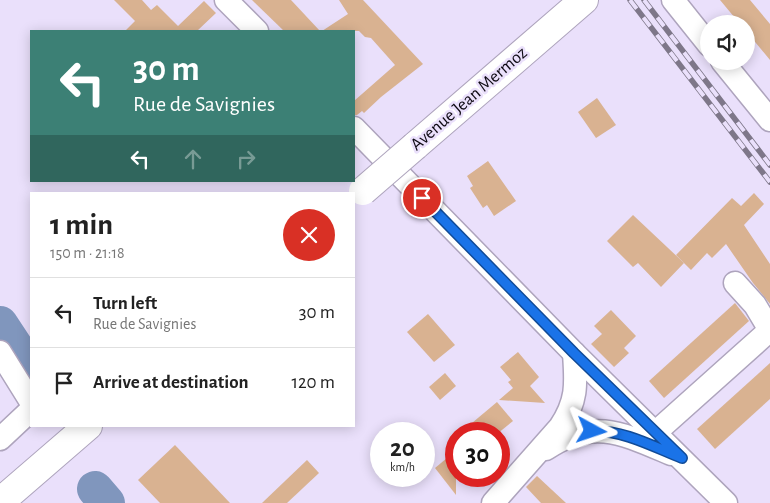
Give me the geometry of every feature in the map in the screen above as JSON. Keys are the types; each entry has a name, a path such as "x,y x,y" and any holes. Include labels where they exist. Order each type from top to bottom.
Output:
{"main road":[{"name":"Avenue Jean Mermoz","path":"359,195 584,0"},
{"path":"0,502 87,427"}],"street":[{"path":"226,0 257,30"},
{"path":"673,0 700,34"},
{"path":"729,70 770,120"},
{"path":"355,129 574,353 726,503"},
{"path":"656,432 770,330 755,305 735,283"},
{"path":"0,352 30,400"},
{"path":"493,503 560,427 569,414 574,402 574,353"},
{"path":"0,438 30,411"},
{"path":"524,467 553,445 568,437 592,431 619,434 682,458"}],"building":[{"path":"114,0 142,0 151,10 157,5 178,26 204,1 216,13 198,30 126,30 135,21"},
{"path":"252,0 291,0 319,30 283,30"},
{"path":"339,0 363,0 423,64 364,113 362,111 357,115 355,115 355,100 395,65 371,38 365,37 359,31 324,30 348,14"},
{"path":"720,0 750,0 770,24 770,60 755,42 755,15 732,15"},
{"path":"597,98 616,125 596,138 578,112"},
{"path":"488,161 516,201 494,216 487,205 483,208 470,188 473,186 467,176"},
{"path":"754,193 764,204 744,225 770,264 770,304 726,244 712,258 707,253 691,270 676,255 732,198 741,206"},
{"path":"633,215 684,263 661,287 638,263 633,267 607,241"},
{"path":"735,303 749,321 664,398 649,381"},
{"path":"611,310 636,336 624,348 629,353 614,367 591,344 602,334 594,326"},
{"path":"428,314 455,345 434,362 407,332"},
{"path":"518,352 539,377 530,386 545,403 499,400 513,388 508,382 511,380 500,367"},
{"path":"770,363 770,399 715,449 697,429"},
{"path":"445,373 456,386 440,400 429,387"},
{"path":"497,402 513,421 510,423 473,422"},
{"path":"175,445 230,503 160,503 138,480"},
{"path":"307,460 319,473 287,503 262,503"},
{"path":"445,460 445,481 435,468"},
{"path":"537,476 566,503 541,503 526,487"},
{"path":"450,487 456,487 456,495"}],"waterway":[{"path":"0,324 30,369"},
{"path":"95,489 107,503"}],"railway":[{"path":"630,0 770,182"},
{"path":"644,0 770,165"}],"route":[{"path":"422,198 574,353 682,458 613,432 592,431"}]}
